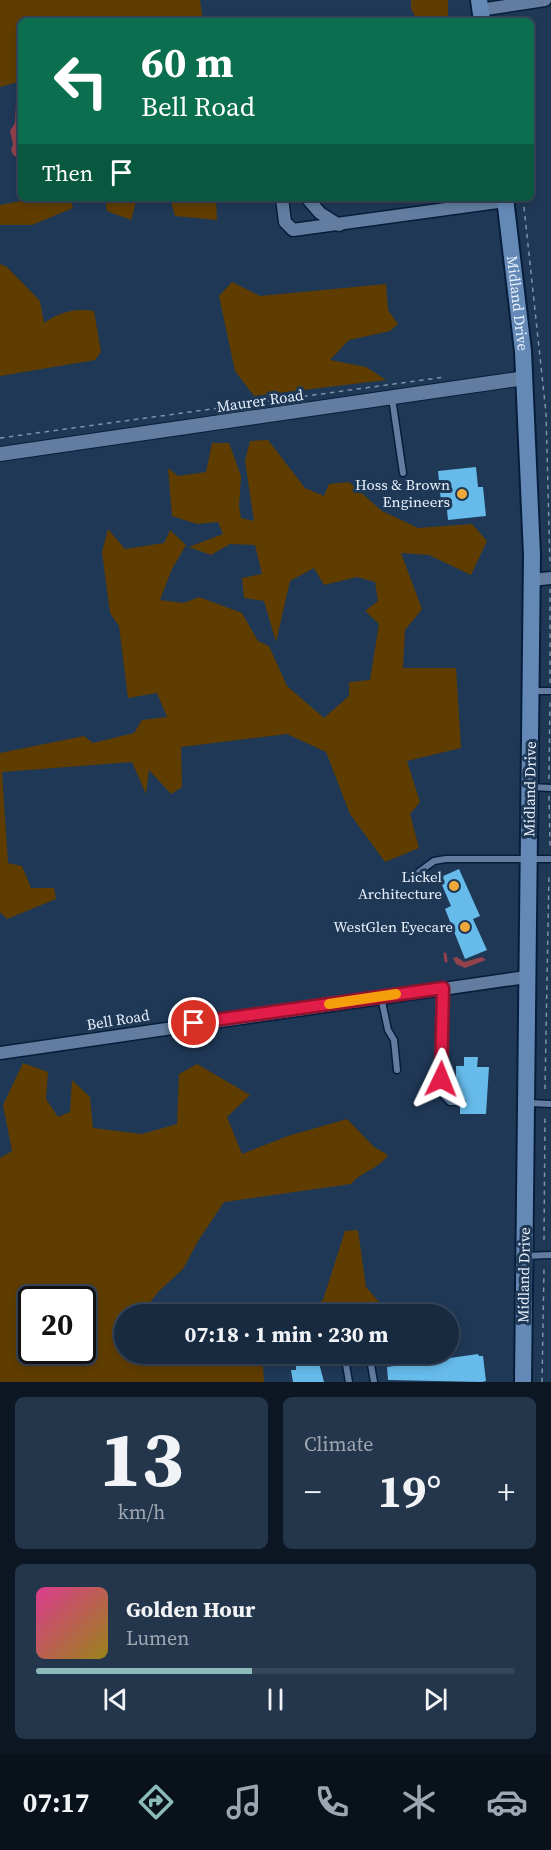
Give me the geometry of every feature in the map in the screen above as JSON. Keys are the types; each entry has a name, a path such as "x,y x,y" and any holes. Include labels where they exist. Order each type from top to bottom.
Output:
{"main road":[{"name":"Midland Drive","path":"505,201 525,378 532,580 523,1382"}],"street":[{"path":"480,10 546,0"},
{"path":"282,201 283,214 290,229 339,225 498,201"},
{"path":"310,201 320,213 339,225"},
{"name":"Maurer Road","path":"0,454 525,378"},
{"path":"532,580 551,578"},
{"name":"Bell Road","path":"0,1053 381,996 526,977"}],"lane":[{"path":"392,398 403,473"},
{"path":"532,691 551,691"},
{"path":"530,787 551,788"},
{"path":"419,872 435,861 446,859 528,861 551,859"},
{"path":"443,988 443,1095 450,1102 460,1102"},
{"path":"381,996 388,1030 394,1040 397,1070"},
{"path":"525,1103 551,1104"},
{"path":"524,1256 551,1255"},
{"path":"346,1364 349,1382"},
{"path":"371,1364 374,1382"}],"path":[{"path":"0,438 450,376"},
{"path":"546,1089 549,873"},
{"path":"544,1240 545,1119"},
{"path":"542,1382 544,1268"}],"shaded area":[{"path":"0,0 200,0 203,18 18,18 18,82 0,87"},
{"path":"411,0 448,0 448,18 416,18 411,8"},
{"path":"18,101 18,157 14,156 11,150 13,144 10,131 15,123 16,102"},
{"path":"21,201 71,201 73,208 32,225 0,225 0,205"},
{"path":"105,201 136,201 131,220 107,211"},
{"path":"171,201 216,201 217,220 175,216"},
{"path":"0,264 7,267 40,301 44,323 68,312 94,311 101,352 95,360 0,376"},
{"path":"232,282 260,296 386,284 388,310 398,324 390,331 349,340 330,360 366,367 386,380 254,396 235,371 219,296"},
{"path":"268,440 305,488 324,496 329,484 349,482 382,511 418,528 472,524 487,541 471,575 429,555 401,553 422,609 405,630 403,668 456,668 461,748 407,761 420,802 410,814 419,848 385,862 350,814 326,752 287,734 181,747 182,787 171,794 149,770 146,794 132,762 2,772 8,863 22,866 31,888 54,888 56,899 7,919 0,912 0,753 84,736 93,743 134,733 142,720 167,717 157,693 128,698 119,626 110,613 102,552 108,529 125,549 164,543 170,530 186,545 172,569 160,600 184,603 199,597 242,613 258,641 269,646 287,686 324,718 349,696 349,682 370,680 379,624 365,611 378,601 375,582 357,577 324,585 314,568 290,581 276,642 264,601 244,598 242,578 262,574 255,545 230,544 211,555 189,547 223,534 218,522 197,524 172,516 168,468 178,476 206,472 212,443 229,443 241,476 239,507 241,518 254,521 245,461 250,441"},
{"path":"457,957 464,962 482,957 486,960 465,968 456,964 453,958"},
{"path":"23,1063 48,1072 46,1099 58,1117 70,1112 72,1080 90,1097 93,1128 142,1134 177,1124 179,1074 197,1064 250,1095 227,1117 242,1154 288,1136 347,1119 374,1147 388,1155 380,1164 351,1184 224,1202 198,1241 183,1269 149,1304 114,1304 114,1364 261,1364 264,1382 0,1382 0,1158 12,1151 3,1105"},
{"path":"358,1230 366,1287 378,1304 317,1304 323,1300 345,1231"}],"building":[{"name":"Hoss & Brown Engineers","path":"476,467 478,487 483,487 486,516 448,520 446,501 441,502 438,471"},
{"name":"WestGlen Eyecare","path":"459,869 480,916 473,919 487,950 465,959 445,909 451,906 439,878"},
{"path":"464,1057 478,1057 477,1067 489,1067 486,1114 460,1114 460,1107 466,1101 461,1097 461,1092 456,1092 456,1066 464,1066"},
{"path":"478,1354 483,1356 486,1381 388,1380 387,1367 408,1364 459,1364 459,1357"},
{"path":"319,1364 324,1382 293,1382 291,1370 296,1370 296,1366"}],"waterway":[{"path":"445,954 446,961"}],"slow traffic":[{"path":"329,1004 396,994"}],"place":[{"name":"Hoss & Brown Engineers","path":"462,494"},
{"name":"Lickel Architecture","path":"454,886"},
{"name":"WestGlen Eyecare","path":"465,927"}],"route":[{"path":"194,1023 443,988 441,1079"}]}
